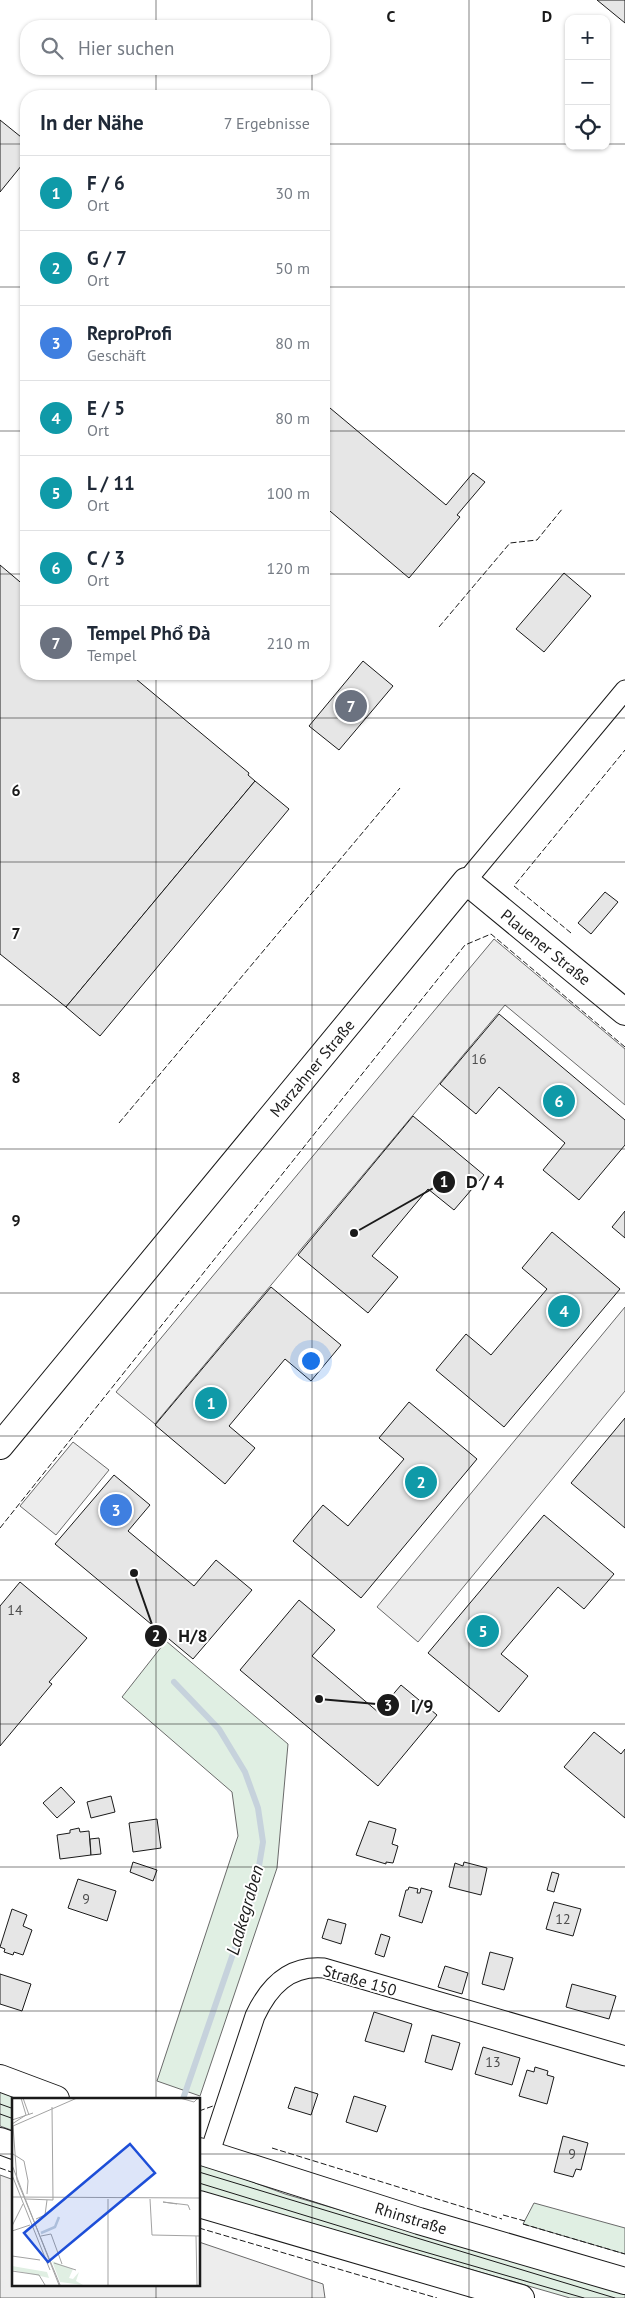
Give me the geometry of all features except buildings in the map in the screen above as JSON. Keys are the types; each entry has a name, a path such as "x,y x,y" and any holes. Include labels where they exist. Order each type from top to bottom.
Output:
{"street":[{"name":"Marzahner Straße","path":"0,1446 625,690"},
{"name":"Plauener Straße","path":"466,881 625,1012"},
{"name":"Straße 150","path":"204,2153 262,2000 274,1985 290,1974 308,1967 324,1968 625,2056"},
{"path":"0,2078 53,2098"},
{"path":"0,2141 12,2145"},
{"name":"Rhinstraße","path":"204,2153 419,2220 625,2281"},
{"path":"200,2204 521,2298"}],"green space":[{"path":"166,1641 288,1744 277,1868 200,2096 157,2081 238,1836 232,1792 122,1697"},
{"path":"0,2091 20,2098 12,2098 12,2130 0,2126"},
{"path":"200,2162 285,2194 625,2293 625,2298 570,2298 200,2191"},
{"path":"534,2203 625,2228 625,2254 523,2224"}],"shaded area":[{"path":"494,939 625,1049 625,1105 505,1005 155,1424 116,1392"},
{"path":"625,1307 625,1391 418,1642 377,1607"},
{"path":"73,1442 109,1470 56,1535 20,1506"},
{"path":"0,2175 12,2179 12,2286 200,2286 200,2242 323,2284 325,2298 0,2298"}],"waterway":[{"name":"Laakegraben","path":"174,1682 219,1729 245,1772 258,1808 263,1842 255,1890 183,2098"}],"tram line":[{"path":"0,2104 12,2108"},
{"path":"0,2114 12,2118"},
{"path":"200,2172 615,2298"},
{"path":"200,2183 411,2248 584,2298"}],"fence":[{"path":"439,627 510,543 537,540 563,508"},
{"path":"571,933 514,886 625,750"},
{"path":"119,1123 400,788"},
{"path":"0,1528 465,945 491,934 625,1047"},
{"path":"200,2111 213,2106"},
{"path":"272,2148 502,2219"},
{"path":"0,2168 12,2172"},
{"path":"503,2215 525,2221"},
{"path":"523,2224 625,2254"},
{"path":"200,2228 437,2298"}],"place":[{"name":"Tempel Phổ Đà","path":"351,706"},
{"name":"C / 3","path":"559,1101"},
{"name":"D / 4","path":"354,1233"},
{"name":"E / 5","path":"564,1311"},
{"name":"F / 6","path":"211,1403"},
{"name":"G / 7","path":"421,1482"},
{"name":"ReproProfi","path":"116,1510"},
{"name":"H/8","path":"134,1573"},
{"name":"L / 11","path":"483,1631"},
{"name":"I/9","path":"319,1699"}]}
